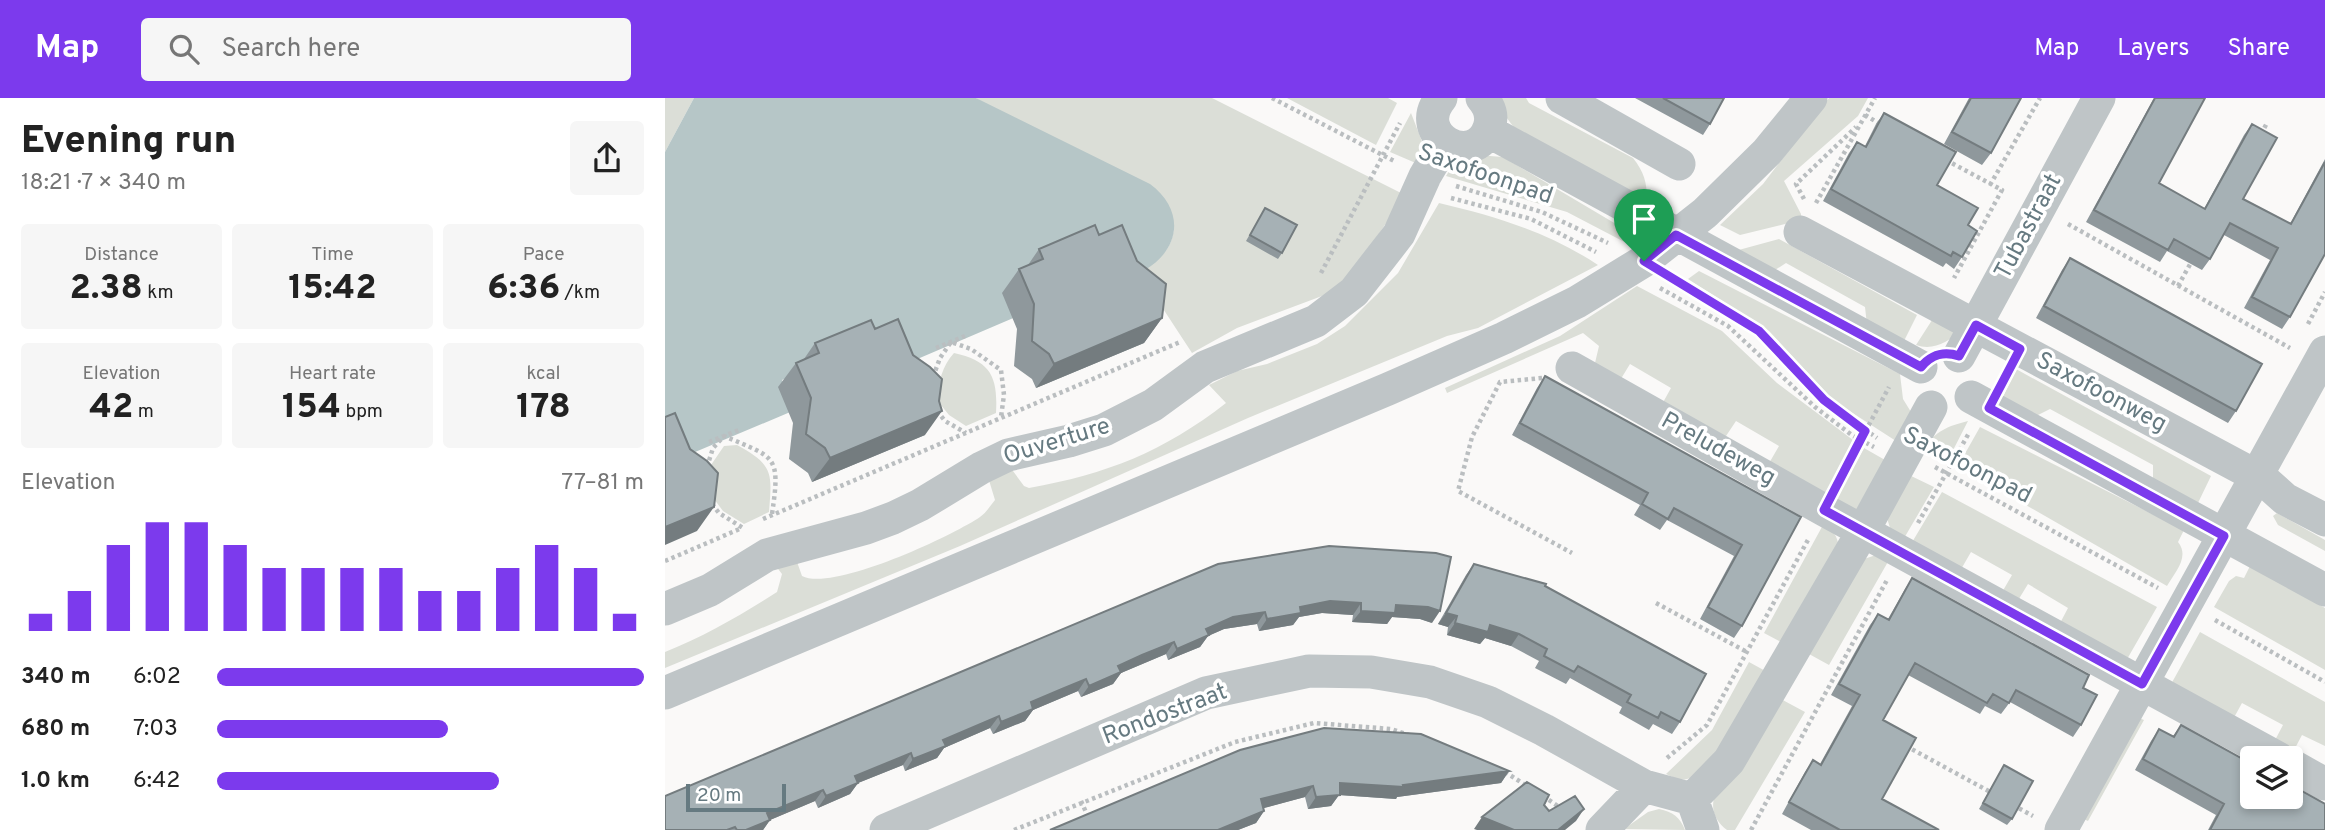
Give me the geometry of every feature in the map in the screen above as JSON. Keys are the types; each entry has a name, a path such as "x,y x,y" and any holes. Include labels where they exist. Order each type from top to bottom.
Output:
{"street":[{"path":"1436,99 1433,124 1435,131 1445,142 1466,148 1479,142 1488,131 1490,112 1482,98"},
{"path":"1562,98 1679,164"},
{"path":"665,693 1504,338 1647,272 1676,235 1697,221 1767,152 1811,98"},
{"name":"Tubastraat","path":"1959,356 2099,98"},
{"path":"1488,131 1913,362 1945,353 1959,356 1970,365 1980,403"},
{"name":"Ouverture","path":"665,610 710,590 767,555 893,518 1008,455 1069,442 1104,430 1153,405 1205,368 1316,321 1355,292 1399,234 1433,186 1445,142"},
{"name":"Saxofoonweg","path":"1805,222 1934,303 2256,477 2285,499 2325,520"},
{"path":"2051,825 2142,684 2187,604 2256,477 2309,351"},
{"path":"1913,362 1918,389 1925,403 1931,407 1950,411 1980,403 2325,590"},
{"name":"Preludeweg","path":"1558,373 1824,510 2256,746"},
{"path":"1692,799 1729,761 1863,531 1931,407"},
{"name":"Rondostraat","path":"886,830 1206,693 1309,671 1371,672 1430,682 1488,702 1544,730 1651,775"},
{"path":"2303,771 2325,783"},
{"path":"1602,830 1651,775 1692,799 1703,830"}],"path":[{"name":"Saxofoonpad","path":"1272,98 1382,155 1433,186 1542,212 1647,272 1759,331 1824,400 1903,458 1947,472 2325,682"},
{"path":"1805,222 1875,98"},
{"path":"1990,185 2041,98"},
{"path":"1865,115 1888,128"},
{"path":"1315,284 1401,121"},
{"path":"1805,222 1796,184 1862,121"},
{"path":"2260,135 2267,123"},
{"path":"1934,303 1945,292 2002,190 1945,159"},
{"path":"1433,186 1531,219 1606,258"},
{"path":"2062,220 2178,286 2309,351"},
{"path":"2178,286 2197,251"},
{"path":"1647,272 1728,326 1815,407 1861,440 1903,458"},
{"path":"936,348 965,336"},
{"path":"665,561 1189,337"},
{"path":"931,385 940,358 951,342"},
{"path":"951,342 971,349 1001,370 1004,395 1001,417"},
{"path":"1651,775 1707,725 1865,431 1913,362"},
{"path":"1558,373 1500,382 1472,437 1458,491 1572,553"},
{"path":"929,402 945,421 966,433"},
{"path":"1754,829 1902,552 1974,424 1980,403"},
{"path":"709,442 739,430"},
{"path":"725,436 766,454 774,463 776,489 772,515"},
{"path":"706,473 713,448 725,436"},
{"path":"711,502 719,513 743,528"},
{"path":"1656,603 1747,652"},
{"path":"1014,830 1081,801 1235,742 1314,723 1391,729 1417,737"},
{"path":"1895,740 2051,825"},
{"path":"1501,771 1513,776 1566,812"},
{"path":"1081,801 1094,830"}],"shaded area":[{"path":"665,98 694,98 665,152"},
{"path":"694,98 976,98 1150,184 1169,205 1173,216 1172,240 1157,261 1145,270 1018,316 894,369 880,337 782,380 795,410 669,463 665,454 665,152"},
{"path":"976,98 1212,98 1405,195 1338,290 1237,328 1192,353 1139,272 1167,249 1174,227"},
{"path":"1287,98 1388,98 1397,103 1376,145"},
{"path":"1498,98 1526,98 1529,103 1633,158 1644,177 1647,200 1515,129 1501,110"},
{"path":"1829,98 1868,98 1858,116 1784,181 1801,218 1740,235 1720,225 1763,184"},
{"path":"1411,113 1423,144 1418,164 1390,152"},
{"path":"1477,155 1503,157 1643,240 1634,247 1567,212 1446,176 1454,163"},
{"path":"1439,203 1521,227 1561,244 1598,265 1478,328 1447,336 1248,418 960,546 665,668 665,652 722,625 777,592 782,574 775,565 796,559 802,576 817,579 865,569 920,548 980,517 995,500 988,477 1010,467 1024,486 1029,488 1109,468 1180,435 1226,403 1209,385 1237,371 1267,364 1317,344 1345,326 1398,273"},
{"path":"1779,239 1917,315 1904,341 1867,325 1865,307 1786,263 1772,272 1735,251"},
{"path":"1699,271 1900,374 1903,399 1911,412 1896,441 1834,401 1769,331 1688,279"},
{"path":"1637,286 1722,331 1777,383 1853,440 1823,498 1768,465 1779,446 1736,421 1724,439 1661,406 1671,388 1630,364 1619,382 1595,363 1599,346 1583,333 1447,393 1445,388 1560,336"},
{"path":"1934,317 1960,330 1940,344 1929,347 1916,345"},
{"path":"954,353 967,356 984,366 990,372 995,390 996,413 966,426 949,415 936,399 944,369"},
{"path":"2016,369 2211,476 2197,505 2153,482 2153,465 2050,409 2034,417 2002,399"},
{"path":"1968,421 1948,460 1924,449 1943,430"},
{"path":"1980,427 2184,530 2178,542 2182,559 2167,586 1958,466"},
{"path":"737,445 758,458 768,471 770,479 769,512 744,524 723,511 708,491 711,465 724,446"},
{"path":"1864,448 1885,460 1856,510 1834,503"},
{"path":"1907,474 1934,487 1903,540 1890,528 1887,518"},
{"path":"1942,492 2157,607 2126,661 2058,627 2068,608 2028,584 2017,602 2001,594 2012,575 1971,552 1960,571 1911,544"},
{"path":"2277,513 2325,540 2325,551 2278,525 2273,516"},
{"path":"1823,525 1834,533 1839,547 1785,644 1764,633"},
{"path":"1879,554 1889,560 1829,665 1809,654 1864,559"},
{"path":"2250,566 2325,608 2325,670 2214,607 2229,581 2236,576 2244,578"},
{"path":"2200,632 2325,702 2325,746 2302,735 2296,746 2277,746 2273,744 2283,725 2242,703 2231,723 2170,686"},
{"path":"1749,662 1769,673 1745,717 1723,749 1700,773 1687,779 1666,774 1712,730"},
{"path":"1779,698 1805,712 1735,830 1727,830 1719,823 1715,814 1715,795"},
{"path":"2137,717 2144,720 2088,821 2081,818"},
{"path":"1659,809 1675,816 1685,830 1624,829 1648,812"}],"building":[{"path":"1663,98 1724,98 1710,124"},
{"path":"1971,98 2021,98 1991,153 1952,132"},
{"path":"2155,98 2205,98 2159,183 2205,209 2252,124 2277,138 2243,199 2291,224 2325,162 2325,254 2290,317 2252,297 2278,248 2230,223 2210,259 2174,239 2168,250 2094,210"},
{"path":"1884,113 1956,152 1937,185 1978,208 1968,225 1977,231 1962,257 1953,252 1951,256 1831,189 1857,142 1866,147"},
{"path":"1265,208 1297,225 1282,253 1250,235"},
{"path":"1095,225 1099,235 1122,225 1137,261 1166,284 1162,318 1054,364 1049,354 1032,341 1034,304 1019,269 1043,259 1039,249"},
{"path":"2070,258 2262,364 2236,411 2044,306"},
{"path":"898,319 913,355 942,379 939,401 942,411 830,458 825,448 806,434 811,398 796,363 819,353 815,343 871,320 875,329"},
{"path":"1545,376 1801,517 1742,626 1708,607 1742,545 1674,508 1668,519 1642,504 1648,493 1520,423"},
{"path":"675,413 690,449 718,473 714,507 665,527 665,417"},
{"path":"1329,546 1436,553 1451,557 1440,611 1428,607 1396,605 1395,613 1361,611 1361,603 1330,601 1300,607 1301,613 1267,619 1265,612 1233,617 1206,629 1209,635 1177,649 1174,642 1118,666 1121,672 1089,686 1086,679 1031,702 1033,709 1001,722 999,716 943,740 946,746 913,759 911,753 855,776 858,783 826,796 823,790 767,813 770,820 746,830 737,830 735,827 727,830 665,830 665,796 1218,564"},
{"path":"1474,564 1546,584 1545,586 1706,674 1680,722 1661,712 1658,718 1627,702 1631,695 1578,666 1574,672 1544,656 1547,649 1519,634 1490,625 1488,632 1455,623 1457,616 1446,613"},
{"path":"1912,578 2089,675 2083,688 2097,695 2081,725 2016,690 2009,703 1993,694 1987,703 1915,663 1883,720 1916,738 1882,799 1939,830 1840,830 1789,802 1813,760 1821,765 1860,695 1839,684 1878,614 1889,620"},
{"path":"2181,725 2240,757 2240,809 2303,809 2303,792 2325,804 2325,830 2210,830 2224,804 2143,759 2159,729 2174,737"},
{"path":"1324,728 1421,734 1509,771 1403,785 1404,787 1340,783 1340,795 1316,797 1313,786 1261,799 1264,811 1218,830 1050,830 1240,750"},
{"path":"2004,765 2033,781 2012,819 1983,803"},
{"path":"1527,782 1549,795 1544,805 1549,811 1575,796 1584,809 1558,830 1514,830 1482,817"}],"route":[{"path":"1676,235 1921,367 1938,354 1959,356 1976,325 2020,349 1989,408 2224,536 2142,684 1824,510 1865,431 1824,400 1759,331 1644,261 1676,235"}]}
